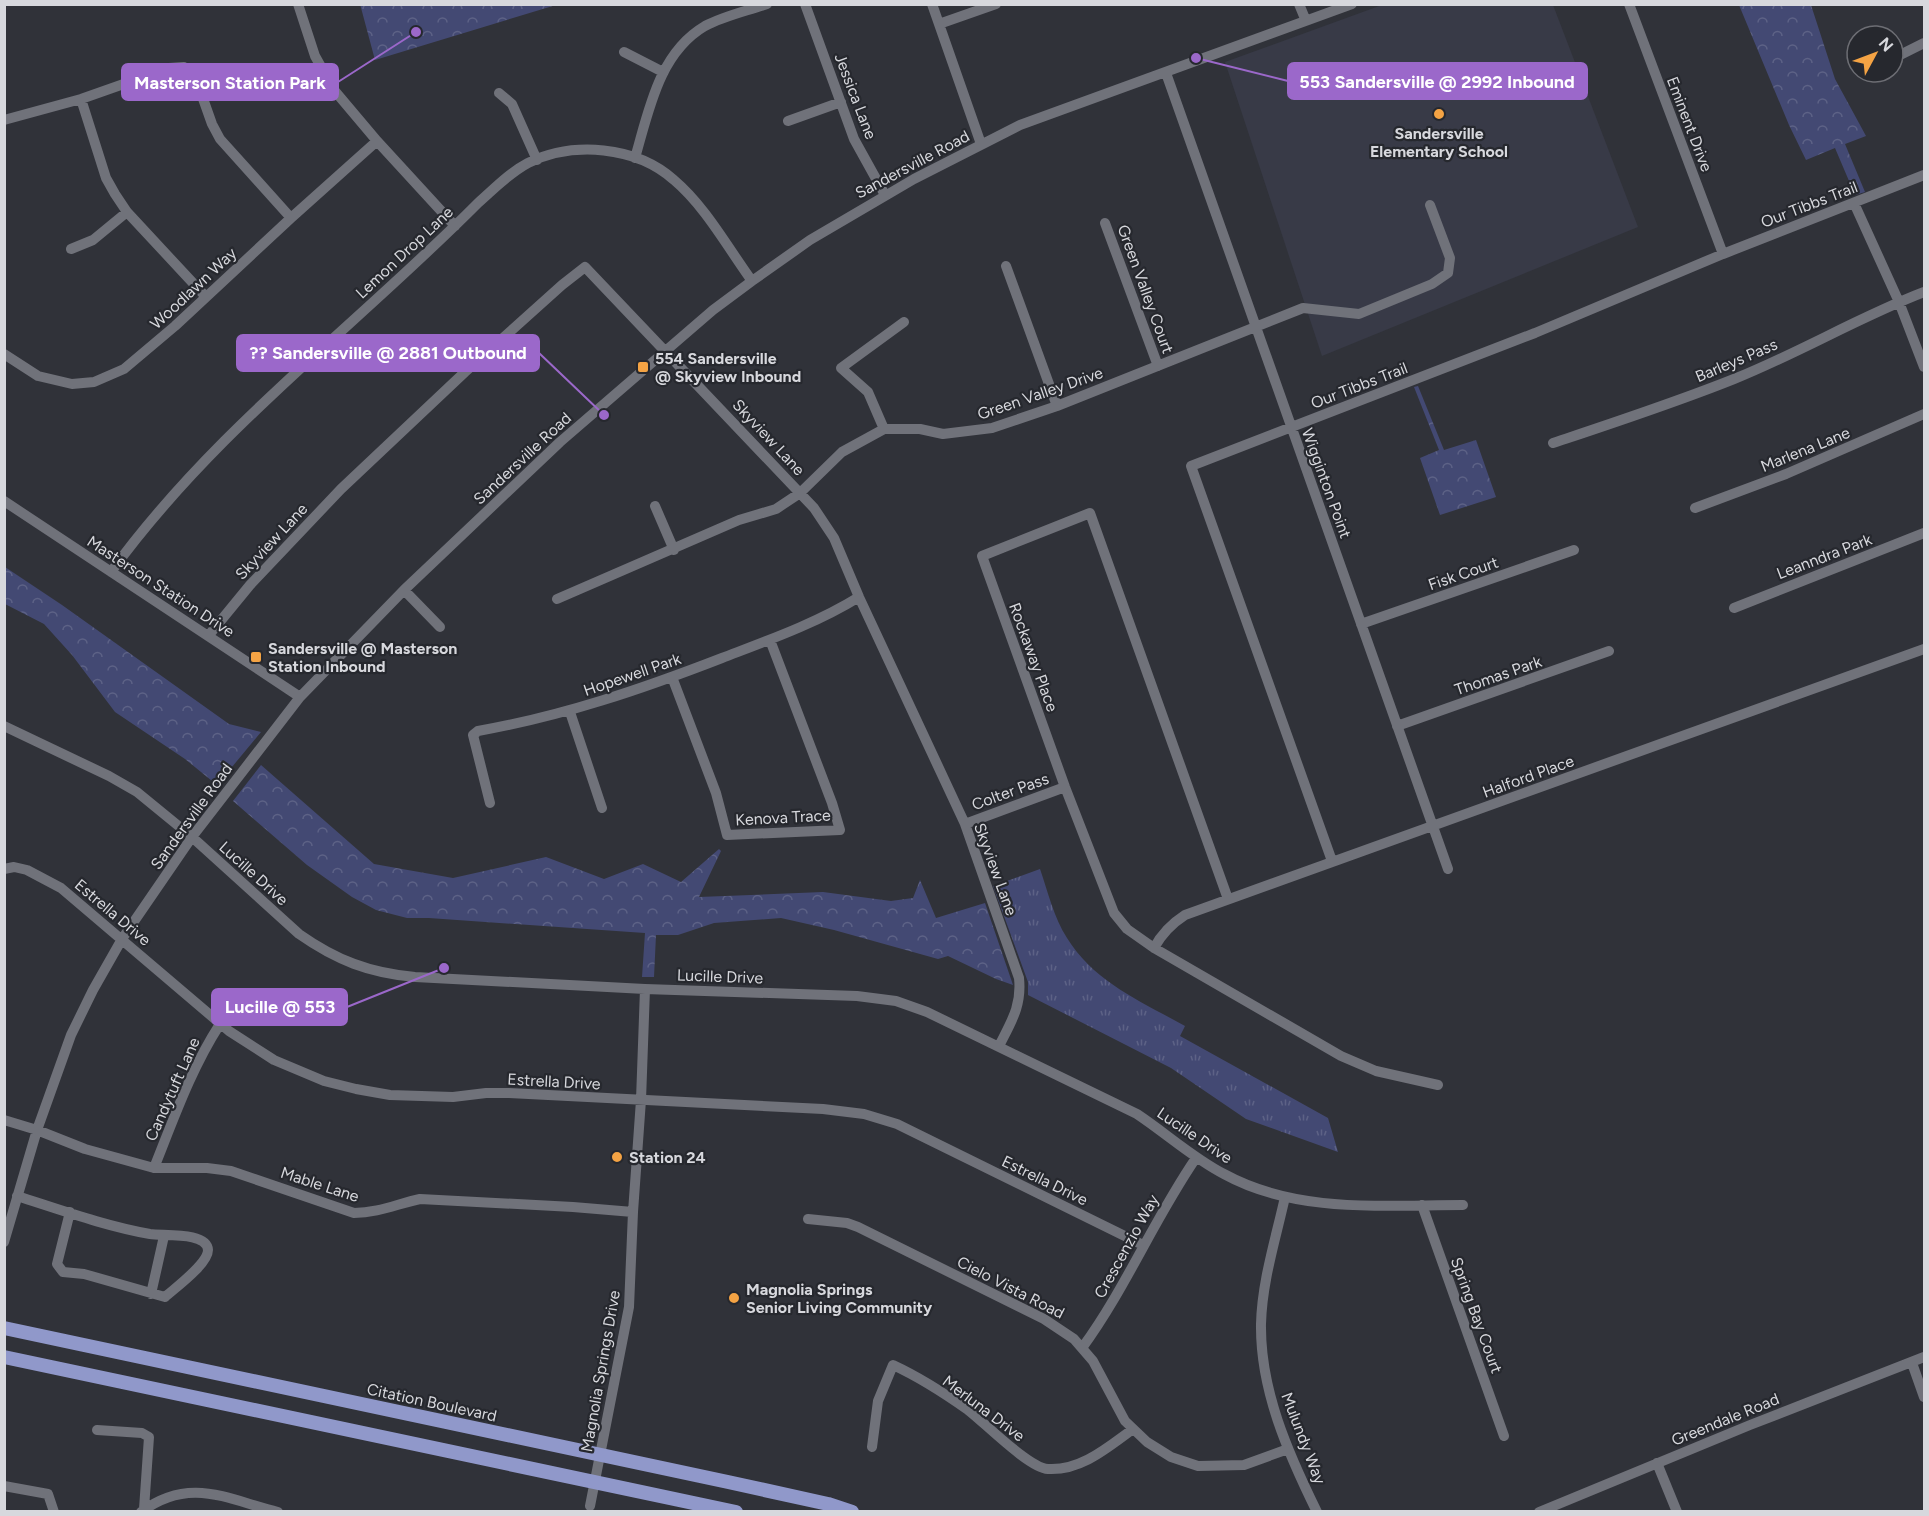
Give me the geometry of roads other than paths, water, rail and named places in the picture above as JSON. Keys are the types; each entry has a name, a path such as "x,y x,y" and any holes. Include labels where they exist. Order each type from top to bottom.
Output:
{"main road":[{"name":"Citation Boulevard","path":"4,1328 828,1504 852,1512"},
{"path":"4,1358 736,1512"}],"street":[{"path":"298,4 315,56 334,90 455,226"},
{"path":"635,158 663,72 681,46 705,27 767,4"},
{"name":"Jessica Lane","path":"806,4 854,139 885,195"},
{"path":"932,4 981,144"},
{"path":"939,24 996,4"},
{"path":"1299,4 1306,21"},
{"name":"Sandersville Road","path":"4,1242 37,1130 72,1035 93,990 122,939 192,837 300,697 404,590 560,442 713,310 810,240 885,195 981,144 1030,122 1352,4"},
{"name":"Eminent Drive","path":"1629,4 1723,254"},
{"path":"1905,52 1924,43"},
{"path":"624,52 663,72"},
{"path":"4,120 81,99 177,66 189,69 195,76 212,124 220,139 291,218"},
{"name":"Wigginton Point","path":"1166,73 1448,869"},
{"path":"499,93 512,104 537,160"},
{"path":"81,99 106,178 127,212 206,297"},
{"path":"788,121 841,102"},
{"name":"Woodlawn Way","path":"4,354 28,371 50,380 72,384 94,382 124,369 377,141"},
{"name":"Lemon Drop Lane","path":"111,572 165,504 247,417 500,184 514,172 537,160 564,153 603,150 635,158 661,170 695,201 752,281"},
{"name":"Our Tibbs Trail","path":"1332,861 1191,466 1535,333 1723,254 1924,175"},
{"path":"1854,203 1899,302 1924,367"},
{"name":"Green Valley Drive","path":"557,599 739,520 776,509 800,493 842,452 884,429 920,429 943,434 980,431 1057,406 1303,308 1359,314 1432,284 1448,273 1450,258 1430,205"},
{"path":"71,249 93,240 127,212"},
{"name":"Green Valley Court","path":"1105,223 1158,366"},
{"path":"1006,266 1057,406"},
{"name":"Skyview Lane","path":"209,635 250,585 341,489 465,372 585,267 814,508 834,538 859,597 965,824 1019,978 1021,993 1017,1010 999,1046"},
{"name":"Barleys Pass","path":"1553,443 1644,413 1734,379 1924,292"},
{"path":"884,429 868,392 841,368 904,322"},
{"name":"Marlena Lane","path":"1695,508 1786,474 1924,414"},
{"name":"Masterson Station Drive","path":"4,501 300,697"},
{"path":"655,506 674,550"},
{"name":"Rockaway Place","path":"1228,899 1090,513 982,556 1065,787 1114,913 1127,929 1154,948 1341,1056 1376,1071 1438,1085"},
{"name":"Leanndra Park","path":"1734,608 1924,533"},
{"name":"Fisk Court","path":"1361,624 1574,550"},
{"path":"404,590 440,627"},
{"name":"Hopewell Park","path":"490,803 474,735 478,731 570,712 672,677 770,640 843,607 859,597"},
{"name":"Kenova Trace","path":"672,677 716,793 727,835 840,830 832,803 770,640"},
{"name":"Halford Place","path":"1154,948 1167,928 1185,915 1924,649"},
{"name":"Thomas Park","path":"1397,726 1609,651"},
{"path":"570,712 602,808"},
{"name":"Lucille Drive","path":"4,726 109,776 137,792 192,837 299,934 317,946 360,966 385,974 415,977 645,989 857,996 896,1001 927,1012 1137,1114 1196,1158 1226,1175 1264,1191 1285,1197 1353,1205 1463,1205"},
{"name":"Colter Pass","path":"965,824 1065,787"},
{"name":"Estrella Drive","path":"4,868 14,867 27,870 61,888 220,1024 257,1050 300,1072 357,1089 390,1095 453,1097 509,1093 823,1108 880,1118 1143,1245"},
{"name":"Magnolia Springs Drive","path":"590,1506 629,1307 645,989"},
{"name":"Candytuft Lane","path":"154,1168 186,1086 220,1024"},
{"name":"Mable Lane","path":"4,1120 85,1149 154,1168 190,1167 231,1171 354,1214 371,1213 420,1199 633,1212"},
{"name":"Crescenzio Way","path":"1082,1348 1111,1306 1164,1206 1196,1158"},
{"path":"17,1196 70,1212 117,1227 164,1236 194,1237 204,1241 208,1249 206,1258 165,1297 84,1274 63,1272 57,1264 70,1212"},
{"name":"Mulundy Way","path":"1285,1197 1265,1286 1261,1324 1265,1368 1272,1405 1288,1449 1317,1512"},
{"name":"Spring Bay Court","path":"1422,1205 1504,1436"},
{"name":"Cielo Vista Road","path":"808,1219 847,1223 858,1227 1044,1319 1074,1339 1093,1361 1125,1421 1147,1442 1171,1457 1198,1466 1244,1466 1288,1449"},
{"path":"151,1294 164,1236"},
{"name":"Greendale Road","path":"1539,1512 1792,1408 1924,1357"},
{"path":"1912,1363 1924,1397"},
{"name":"Merluna Drive","path":"872,1447 878,1401 893,1365 912,1374 967,1409 1019,1454 1046,1470 1068,1467 1091,1458 1133,1429"},
{"path":"97,1430 142,1433 149,1437 142,1510"},
{"path":"1657,1463 1677,1512"},
{"path":"4,1486 48,1494 54,1512"},
{"path":"142,1510 163,1498 178,1493 198,1491 278,1512"}],"place":[{"name":"Masterson Station Park","path":"416,32"},
{"name":"553 Sandersville @ 2992 Inbound","path":"1196,58"},
{"name":"Sandersville Elementary School","path":"1439,114"},
{"name":"554 Sandersville @ Skyview Inbound","path":"643,367"},
{"name":"?? Sandersville @ 2881 Outbound","path":"604,415"},
{"name":"Sandersville @ Masterson Station Inbound","path":"256,657"},
{"name":"Lucille @ 553","path":"444,968"},
{"name":"Station 24","path":"617,1157"},
{"name":"Magnolia Springs Senior Living Community","path":"734,1298"}]}
